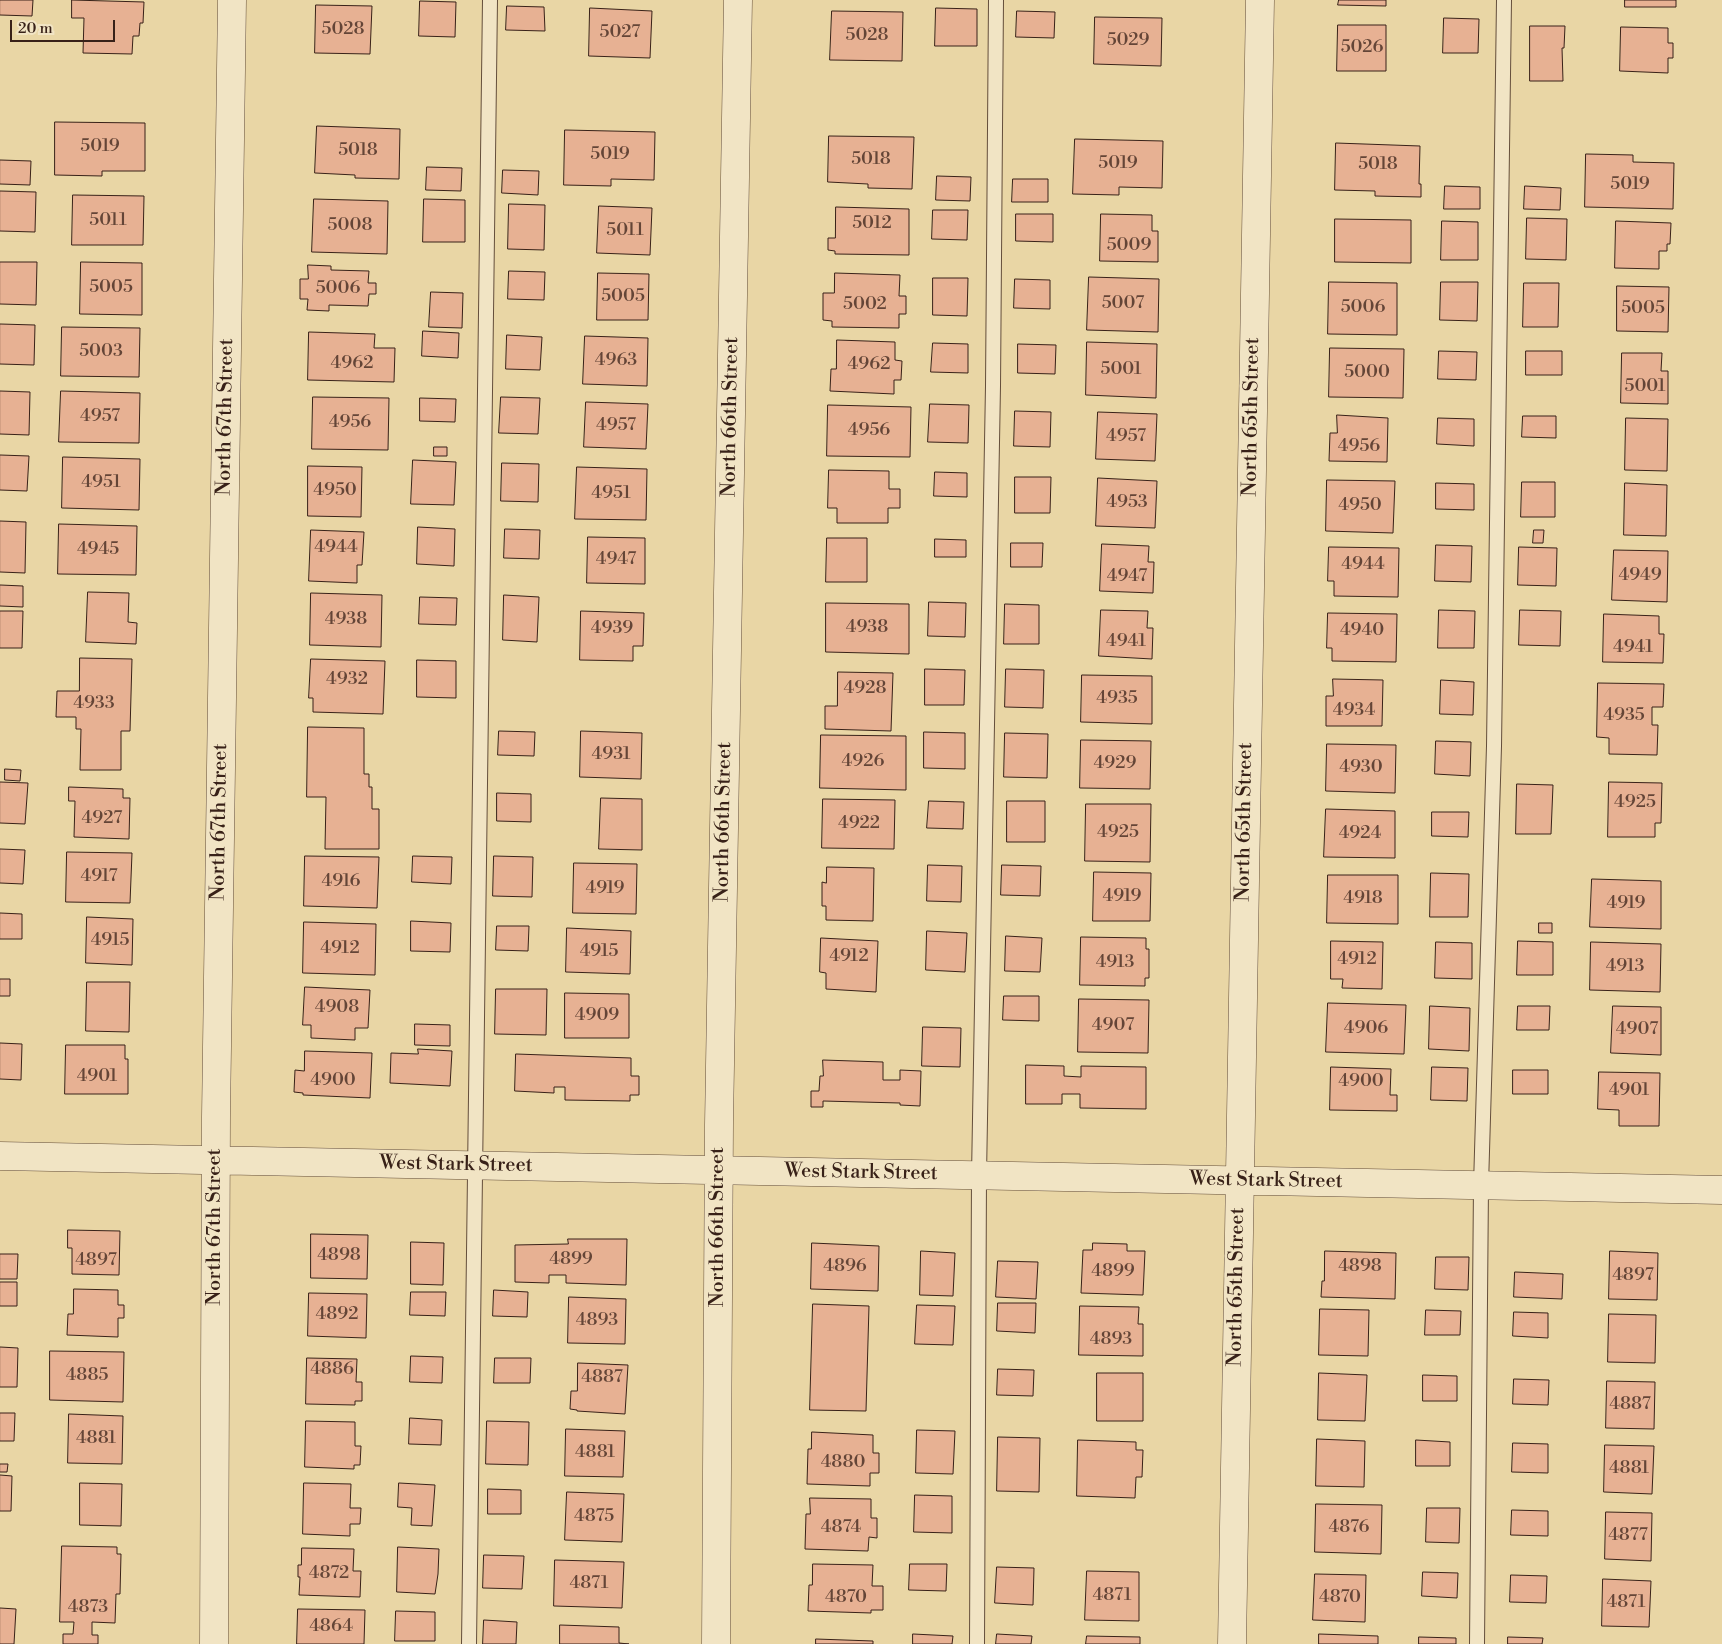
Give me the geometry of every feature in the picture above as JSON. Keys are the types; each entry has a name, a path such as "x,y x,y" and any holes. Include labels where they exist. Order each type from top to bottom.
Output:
{"street":[{"name":"North 67th Street","path":"214,1644 216,1160 232,0"},
{"name":"North 66th Street","path":"716,1644 718,1170 738,0"},
{"name":"North 65th Street","path":"1232,1644 1260,0"},
{"name":"West Stark Street","path":"0,1156 1722,1190"}],"lane":[{"path":"469,1644 490,0"},
{"path":"977,1644 979,1176 993,386 996,0"},
{"path":"1477,1644 1481,1185 1494,746 1504,0"}],"building":[{"path":"0,0 33,0 32,16 0,15"},
{"path":"72,0 144,2 143,23 140,23 139,36 133,36 132,54 83,53 84,18 72,18"},
{"path":"1339,0 1386,0 1386,6 1338,5"},
{"path":"1625,0 1676,0 1676,7 1625,7"},
{"path":"420,1 456,2 455,37 419,36"},
{"path":"316,5 372,6 370,54 315,53"},
{"path":"507,6 544,7 545,31 506,30"},
{"path":"590,8 652,11 650,58 589,56"},
{"path":"936,8 977,9 977,46 935,46"},
{"path":"832,11 903,12 902,61 830,60"},
{"path":"1017,11 1055,12 1054,38 1016,37"},
{"path":"1095,17 1162,18 1161,66 1094,64"},
{"path":"1444,18 1479,19 1478,53 1443,53"},
{"path":"1338,25 1386,25 1386,71 1337,71"},
{"path":"1530,26 1565,26 1564,48 1562,48 1563,81 1530,81"},
{"path":"1621,27 1668,28 1668,43 1673,43 1673,58 1668,58 1668,73 1620,71"},
{"path":"55,122 145,123 145,171 102,171 102,176 55,175"},
{"path":"317,126 400,129 399,179 355,178 355,175 315,173"},
{"path":"565,130 655,132 654,180 611,179 611,186 564,185"},
{"path":"829,136 914,137 912,189 868,188 868,184 828,182"},
{"path":"1075,139 1163,141 1162,188 1119,187 1119,195 1073,194"},
{"path":"1336,143 1420,146 1419,184 1421,184 1421,197 1375,196 1375,191 1335,190"},
{"path":"1586,154 1633,155 1633,162 1674,163 1673,209 1585,207"},
{"path":"0,160 31,161 30,185 0,184"},
{"path":"427,167 462,168 461,191 426,190"},
{"path":"503,170 539,171 538,195 502,193"},
{"path":"937,176 971,177 970,201 936,200"},
{"path":"1013,179 1048,179 1048,202 1012,202"},
{"path":"1445,186 1480,187 1480,209 1444,209"},
{"path":"1525,186 1561,188 1560,210 1524,209"},
{"path":"0,191 36,192 35,232 0,231"},
{"path":"73,195 144,196 143,245 72,245"},
{"path":"314,199 388,201 387,254 312,252"},
{"path":"424,199 465,200 465,242 423,242"},
{"path":"509,204 545,205 544,250 508,249"},
{"path":"599,206 652,208 650,255 597,253"},
{"path":"836,207 909,209 909,255 835,254 835,251 828,250 828,238 835,238"},
{"path":"933,210 968,210 967,240 932,239"},
{"path":"1016,214 1053,214 1053,242 1016,241"},
{"path":"1101,214 1152,215 1152,231 1158,231 1158,262 1100,261"},
{"path":"1527,218 1567,219 1566,260 1526,259"},
{"path":"1335,219 1411,220 1411,263 1335,262"},
{"path":"1442,221 1478,222 1478,260 1441,260"},
{"path":"1616,221 1671,223 1670,244 1667,244 1667,251 1659,251 1659,269 1615,268"},
{"path":"0,262 37,262 36,305 0,304"},
{"path":"81,262 142,263 142,315 80,314"},
{"path":"308,265 331,266 331,270 369,271 368,283 376,283 376,294 369,294 368,306 329,305 329,311 307,310 308,299 300,299 300,279 308,279"},
{"path":"509,271 545,272 544,300 508,299"},
{"path":"598,273 649,274 648,320 597,320"},
{"path":"835,273 900,275 899,296 906,296 906,314 899,314 899,328 832,327 832,321 823,320 823,293 834,293"},
{"path":"1089,277 1159,279 1158,332 1087,330"},
{"path":"933,278 968,278 967,316 933,315"},
{"path":"1015,279 1050,280 1050,309 1014,308"},
{"path":"1329,282 1397,283 1397,335 1328,334"},
{"path":"1441,282 1478,282 1477,321 1440,320"},
{"path":"1524,283 1559,283 1558,327 1523,327"},
{"path":"1617,286 1669,287 1668,332 1617,331"},
{"path":"431,292 463,293 462,328 429,327"},
{"path":"0,324 35,325 34,365 0,364"},
{"path":"62,327 140,328 139,377 61,376"},
{"path":"423,331 459,333 458,358 422,356"},
{"path":"309,332 375,334 374,348 395,348 394,382 308,380"},
{"path":"507,335 542,337 540,370 506,369"},
{"path":"585,336 648,338 647,386 583,384"},
{"path":"837,340 895,342 895,360 902,361 901,380 894,380 894,394 830,391 831,369 836,369"},
{"path":"1087,342 1157,344 1156,398 1086,395"},
{"path":"933,343 968,344 968,373 931,372"},
{"path":"1018,344 1056,345 1055,374 1018,373"},
{"path":"1330,348 1404,349 1403,398 1329,397"},
{"path":"1439,351 1477,352 1476,380 1438,379"},
{"path":"1526,351 1562,351 1562,375 1526,375"},
{"path":"1622,353 1662,353 1661,371 1668,371 1668,404 1621,403"},
{"path":"0,391 30,392 29,435 0,434"},
{"path":"61,391 140,393 139,443 59,442"},
{"path":"313,397 389,398 388,450 312,449"},
{"path":"501,397 540,398 538,434 499,433"},
{"path":"420,398 456,399 455,422 420,421"},
{"path":"586,402 648,404 646,449 584,447"},
{"path":"930,404 969,405 968,443 928,442"},
{"path":"828,405 911,407 910,457 827,456"},
{"path":"1015,411 1051,412 1050,447 1014,446"},
{"path":"1098,412 1157,414 1155,461 1096,459"},
{"path":"1337,415 1388,418 1387,462 1329,461 1330,433 1337,433"},
{"path":"1523,416 1556,416 1556,438 1522,437"},
{"path":"1438,418 1474,419 1474,446 1437,444"},
{"path":"1626,418 1668,419 1667,471 1625,470"},
{"path":"434,447 447,447 447,456 434,456"},
{"path":"0,455 29,456 27,491 0,490"},
{"path":"63,457 140,459 139,510 62,508"},
{"path":"413,460 456,462 454,505 411,504"},
{"path":"502,463 539,464 538,502 501,501"},
{"path":"308,466 362,467 361,517 308,516"},
{"path":"577,467 647,469 646,520 575,519"},
{"path":"829,470 889,471 889,489 900,489 900,508 888,508 888,523 837,523 837,508 828,508"},
{"path":"935,472 967,473 967,497 934,496"},
{"path":"1015,477 1051,477 1050,513 1015,513"},
{"path":"1098,478 1157,481 1155,528 1096,526"},
{"path":"1327,480 1395,481 1393,533 1326,531"},
{"path":"1522,482 1555,482 1555,517 1521,517"},
{"path":"1436,483 1474,484 1474,510 1436,509"},
{"path":"1625,483 1667,485 1666,536 1624,535"},
{"path":"0,521 26,522 25,573 0,572"},
{"path":"59,524 137,526 136,575 58,574"},
{"path":"418,527 455,529 454,566 417,564"},
{"path":"505,529 540,530 539,559 504,558"},
{"path":"311,530 364,532 362,565 357,565 357,583 309,581"},
{"path":"1534,530 1544,530 1543,543 1533,543"},
{"path":"588,537 645,538 645,584 587,583"},
{"path":"827,538 867,538 867,582 826,582"},
{"path":"935,539 966,540 966,557 935,557"},
{"path":"1011,543 1043,543 1042,567 1011,567"},
{"path":"1102,544 1149,546 1148,562 1154,562 1153,593 1100,591"},
{"path":"1436,545 1472,546 1471,582 1435,581"},
{"path":"1329,547 1399,548 1398,597 1334,596 1334,581 1328,581"},
{"path":"1519,547 1557,548 1556,586 1518,585"},
{"path":"1614,550 1668,551 1667,602 1612,600"},
{"path":"0,585 23,586 23,607 0,606"},
{"path":"88,592 129,593 128,622 137,623 136,644 86,642"},
{"path":"311,593 382,595 381,647 310,645"},
{"path":"504,595 539,597 537,642 503,640"},
{"path":"420,597 457,598 456,625 419,624"},
{"path":"929,602 966,603 965,637 928,636"},
{"path":"826,603 909,604 909,654 826,652"},
{"path":"1005,604 1039,605 1039,644 1004,644"},
{"path":"1101,610 1148,611 1147,628 1153,628 1152,659 1099,656"},
{"path":"1439,610 1475,611 1474,648 1438,648"},
{"path":"1520,610 1561,611 1560,646 1519,645"},
{"path":"0,611 23,611 22,648 0,648"},
{"path":"581,611 644,613 643,646 633,646 633,661 580,660"},
{"path":"1328,613 1397,614 1396,662 1332,661 1332,648 1327,648"},
{"path":"1604,614 1659,616 1659,634 1664,634 1663,663 1603,662"},
{"path":"80,658 132,659 130,731 121,731 121,770 80,770 81,729 76,729 76,717 56,717 57,691 79,691"},
{"path":"311,659 385,661 383,714 313,712 313,698 309,698"},
{"path":"417,660 456,661 456,698 417,697"},
{"path":"925,669 965,670 964,705 925,705"},
{"path":"1006,669 1044,670 1043,708 1005,707"},
{"path":"838,672 893,673 891,731 825,729 825,706 837,706"},
{"path":"1082,675 1152,676 1152,724 1081,722"},
{"path":"1333,679 1383,680 1382,726 1326,726 1326,696 1333,696"},
{"path":"1441,680 1474,682 1473,715 1440,714"},
{"path":"1598,683 1664,684 1663,707 1652,707 1652,725 1658,725 1657,755 1609,754 1609,738 1597,737"},
{"path":"308,727 364,728 364,774 369,774 369,787 372,787 372,809 379,809 379,849 325,849 326,797 307,797"},
{"path":"499,731 535,732 534,756 498,755"},
{"path":"581,731 642,733 641,779 580,777"},
{"path":"924,732 965,733 965,769 924,768"},
{"path":"1005,733 1048,734 1047,778 1004,777"},
{"path":"821,735 906,736 906,790 820,788"},
{"path":"1081,740 1151,741 1150,789 1080,788"},
{"path":"1436,741 1471,742 1470,776 1435,774"},
{"path":"1327,744 1396,745 1395,793 1326,791"},
{"path":"5,769 21,770 20,781 5,780"},
{"path":"0,782 28,783 25,824 0,823"},
{"path":"1609,782 1662,783 1661,823 1655,823 1655,837 1608,837"},
{"path":"1517,784 1553,785 1551,834 1516,834"},
{"path":"69,787 123,789 123,798 130,798 129,839 74,837 75,801 69,801"},
{"path":"497,793 531,794 531,822 497,821"},
{"path":"601,798 642,799 642,850 599,849"},
{"path":"823,799 895,800 894,849 822,848"},
{"path":"929,801 964,802 963,829 927,828"},
{"path":"1007,801 1045,801 1045,842 1007,842"},
{"path":"1086,804 1151,804 1150,862 1085,861"},
{"path":"1326,809 1395,811 1395,858 1324,857"},
{"path":"1432,812 1469,812 1468,837 1432,836"},
{"path":"0,849 25,850 23,884 0,883"},
{"path":"67,852 132,853 130,903 66,902"},
{"path":"305,856 379,857 377,908 304,906"},
{"path":"413,856 452,857 451,884 412,882"},
{"path":"494,856 533,857 532,897 493,896"},
{"path":"574,863 637,864 636,914 573,913"},
{"path":"928,865 962,866 961,902 927,901"},
{"path":"1002,865 1041,866 1040,896 1001,895"},
{"path":"827,867 874,868 873,921 826,920 826,906 822,906 822,882 826,883"},
{"path":"1094,872 1151,873 1150,921 1093,921"},
{"path":"1431,873 1469,874 1468,917 1430,917"},
{"path":"1328,875 1398,875 1398,924 1327,923"},
{"path":"1592,879 1661,881 1661,929 1590,927"},
{"path":"0,913 22,914 22,939 0,939"},
{"path":"87,917 133,919 132,965 86,963"},
{"path":"411,921 451,923 450,952 411,951"},
{"path":"304,922 376,924 375,975 303,973"},
{"path":"1539,923 1552,923 1552,933 1539,933"},
{"path":"497,926 529,926 528,951 496,950"},
{"path":"567,928 631,931 630,974 566,972"},
{"path":"927,931 967,933 965,972 926,970"},
{"path":"1006,936 1042,938 1040,972 1005,971"},
{"path":"1081,937 1146,938 1146,949 1149,949 1149,978 1145,978 1145,986 1080,985"},
{"path":"821,938 878,941 876,992 826,989 826,973 820,972"},
{"path":"1331,941 1383,942 1382,989 1342,988 1343,979 1331,979"},
{"path":"1518,941 1553,942 1553,975 1517,975"},
{"path":"1436,942 1472,943 1472,979 1435,978"},
{"path":"1591,942 1661,944 1660,992 1590,990"},
{"path":"0,979 10,979 10,996 0,996"},
{"path":"87,982 130,982 129,1032 86,1031"},
{"path":"305,987 370,990 368,1028 355,1028 355,1040 311,1038 311,1025 303,1025"},
{"path":"496,989 547,989 546,1035 495,1034"},
{"path":"565,993 629,994 629,1038 565,1038"},
{"path":"1004,996 1039,996 1039,1021 1003,1020"},
{"path":"1079,999 1149,1000 1148,1053 1078,1052"},
{"path":"1328,1003 1406,1005 1404,1054 1326,1052"},
{"path":"1430,1006 1470,1008 1469,1051 1429,1049"},
{"path":"1518,1006 1550,1006 1549,1030 1517,1030"},
{"path":"1613,1006 1661,1007 1661,1055 1611,1053"},
{"path":"415,1024 450,1025 450,1046 415,1045"},
{"path":"923,1027 961,1028 960,1067 922,1066"},
{"path":"0,1043 22,1044 21,1080 0,1079"},
{"path":"66,1045 125,1045 125,1059 128,1059 128,1094 65,1094"},
{"path":"418,1049 452,1051 450,1086 390,1083 391,1053 418,1054"},
{"path":"305,1051 372,1053 370,1098 303,1095 303,1093 294,1092 295,1070 304,1071"},
{"path":"516,1054 631,1058 631,1076 639,1076 639,1095 630,1095 630,1101 565,1100 565,1087 554,1087 554,1093 515,1091"},
{"path":"823,1060 883,1062 883,1080 900,1080 900,1070 921,1071 920,1106 900,1105 900,1103 823,1101 823,1107 811,1107 811,1091 819,1091 820,1076 823,1076"},
{"path":"1026,1065 1064,1066 1064,1076 1081,1077 1081,1066 1146,1067 1146,1109 1080,1108 1080,1094 1062,1094 1062,1104 1026,1104"},
{"path":"1331,1067 1391,1069 1390,1095 1397,1095 1397,1111 1330,1110"},
{"path":"1432,1067 1468,1068 1467,1101 1431,1100"},
{"path":"1513,1070 1548,1070 1548,1094 1513,1094"},
{"path":"1599,1072 1660,1073 1659,1126 1619,1126 1619,1110 1598,1109"},
{"path":"68,1230 120,1231 119,1275 72,1274 72,1248 68,1248"},
{"path":"311,1234 368,1235 367,1279 311,1278"},
{"path":"568,1239 627,1239 626,1285 566,1283 566,1275 549,1275 549,1283 515,1282 515,1245 568,1244"},
{"path":"411,1242 444,1243 443,1285 411,1284"},
{"path":"812,1243 879,1246 878,1291 811,1289"},
{"path":"1093,1243 1127,1244 1127,1251 1145,1251 1143,1295 1081,1293 1083,1250 1092,1250"},
{"path":"921,1251 955,1253 953,1296 920,1295"},
{"path":"1325,1251 1396,1253 1395,1299 1321,1297 1322,1281 1324,1281"},
{"path":"1610,1251 1658,1253 1657,1300 1609,1299"},
{"path":"0,1254 18,1254 17,1279 0,1279"},
{"path":"1436,1257 1469,1257 1468,1290 1435,1289"},
{"path":"998,1261 1038,1262 1036,1299 996,1297"},
{"path":"1515,1272 1563,1274 1562,1299 1514,1297"},
{"path":"0,1282 17,1282 17,1306 0,1306"},
{"path":"74,1289 118,1290 118,1305 124,1305 124,1318 118,1318 118,1337 67,1335 68,1314 73,1314"},
{"path":"494,1290 528,1292 527,1317 493,1316"},
{"path":"411,1292 446,1292 445,1316 410,1315"},
{"path":"309,1293 367,1294 366,1338 308,1336"},
{"path":"569,1297 626,1299 625,1344 568,1343"},
{"path":"998,1303 1036,1303 1035,1333 997,1331"},
{"path":"813,1304 869,1306 866,1411 810,1410"},
{"path":"917,1305 955,1306 953,1345 915,1344"},
{"path":"1080,1306 1139,1307 1138,1324 1143,1324 1143,1356 1079,1355"},
{"path":"1320,1309 1369,1310 1368,1356 1319,1355"},
{"path":"1426,1310 1461,1311 1460,1335 1425,1335"},
{"path":"1514,1312 1548,1313 1548,1338 1513,1336"},
{"path":"1609,1314 1656,1315 1655,1363 1608,1362"},
{"path":"0,1347 18,1348 17,1387 0,1387"},
{"path":"50,1351 124,1352 123,1402 50,1400"},
{"path":"411,1356 443,1357 442,1383 410,1382"},
{"path":"307,1358 357,1359 356,1382 362,1382 362,1401 355,1401 355,1405 306,1404"},
{"path":"495,1358 531,1358 530,1383 494,1383"},
{"path":"578,1363 628,1365 625,1414 570,1409 571,1391 577,1391"},
{"path":"998,1369 1034,1370 1033,1396 997,1395"},
{"path":"1097,1373 1143,1373 1143,1421 1097,1421"},
{"path":"1319,1373 1367,1375 1365,1421 1318,1420"},
{"path":"1423,1375 1457,1376 1457,1401 1423,1401"},
{"path":"1514,1379 1549,1380 1548,1405 1513,1404"},
{"path":"1607,1381 1655,1382 1654,1429 1606,1428"},
{"path":"0,1413 15,1413 14,1441 0,1441"},
{"path":"69,1414 123,1416 122,1464 68,1463"},
{"path":"410,1418 442,1420 441,1445 409,1444"},
{"path":"306,1421 355,1422 355,1446 361,1446 360,1465 354,1465 354,1469 305,1467"},
{"path":"487,1421 529,1422 528,1465 486,1464"},
{"path":"566,1429 625,1431 623,1477 565,1476"},
{"path":"917,1430 955,1431 953,1474 916,1473"},
{"path":"812,1432 873,1435 873,1453 879,1453 879,1473 870,1473 870,1486 807,1484 808,1449 811,1449"},
{"path":"998,1437 1040,1438 1039,1492 997,1491"},
{"path":"1317,1439 1365,1441 1364,1487 1316,1486"},
{"path":"1078,1440 1136,1442 1136,1450 1143,1450 1142,1477 1136,1477 1135,1498 1077,1496"},
{"path":"1416,1440 1450,1442 1450,1466 1416,1466"},
{"path":"1513,1443 1548,1444 1548,1473 1512,1472"},
{"path":"1605,1445 1654,1446 1652,1494 1604,1492"},
{"path":"0,1464 8,1464 7,1472 0,1472"},
{"path":"0,1475 12,1476 11,1511 0,1511"},
{"path":"80,1483 122,1484 121,1526 80,1525"},
{"path":"304,1483 351,1484 350,1508 361,1508 360,1524 350,1524 350,1536 303,1534"},
{"path":"399,1483 435,1485 432,1526 411,1525 412,1508 398,1507"},
{"path":"488,1489 521,1490 521,1514 488,1514"},
{"path":"567,1492 624,1494 622,1542 565,1540"},
{"path":"915,1495 952,1496 952,1533 914,1532"},
{"path":"810,1498 871,1499 871,1518 877,1518 877,1538 869,1537 868,1551 805,1549 806,1514 810,1514"},
{"path":"1316,1504 1382,1505 1381,1554 1315,1552"},
{"path":"1427,1508 1460,1508 1459,1543 1426,1542"},
{"path":"1512,1510 1548,1511 1548,1536 1511,1535"},
{"path":"1606,1512 1652,1513 1651,1561 1605,1559"},
{"path":"62,1546 117,1547 117,1554 121,1554 120,1594 116,1594 115,1623 92,1622 92,1635 98,1635 98,1644 63,1644 63,1634 73,1634 74,1622 60,1622"},
{"path":"398,1547 439,1549 435,1594 397,1592"},
{"path":"302,1548 354,1549 353,1571 361,1571 360,1597 299,1595 300,1577 298,1577 298,1565 301,1565"},
{"path":"484,1555 524,1556 522,1589 483,1588"},
{"path":"555,1560 624,1562 622,1608 554,1606"},
{"path":"813,1564 873,1565 872,1586 883,1586 883,1610 871,1610 871,1613 808,1611 809,1585 812,1585"},
{"path":"910,1564 947,1564 946,1591 909,1590"},
{"path":"997,1567 1034,1568 1033,1605 995,1603"},
{"path":"1087,1571 1139,1572 1139,1621 1085,1620"},
{"path":"1423,1572 1458,1573 1457,1598 1422,1596"},
{"path":"1315,1574 1366,1575 1365,1622 1313,1620"},
{"path":"1511,1575 1547,1576 1546,1603 1510,1602"},
{"path":"1603,1579 1651,1581 1649,1627 1602,1626"},
{"path":"0,1608 16,1609 14,1644 0,1644"},
{"path":"298,1609 365,1610 364,1644 297,1644"},
{"path":"396,1611 435,1612 435,1641 395,1641"},
{"path":"484,1620 517,1622 516,1644 483,1644"},
{"path":"560,1625 619,1627 619,1643 629,1644 560,1644"},
{"path":"913,1634 953,1636 952,1644 913,1644"},
{"path":"997,1634 1032,1636 1031,1644 996,1644"},
{"path":"1319,1634 1378,1636 1378,1644 1319,1644"},
{"path":"1087,1636 1140,1637 1140,1644 1086,1644"},
{"path":"1419,1637 1456,1638 1456,1644 1419,1644"},
{"path":"1508,1637 1543,1638 1542,1644 1508,1644"},
{"path":"816,1639 873,1641 873,1644 816,1644"}]}
